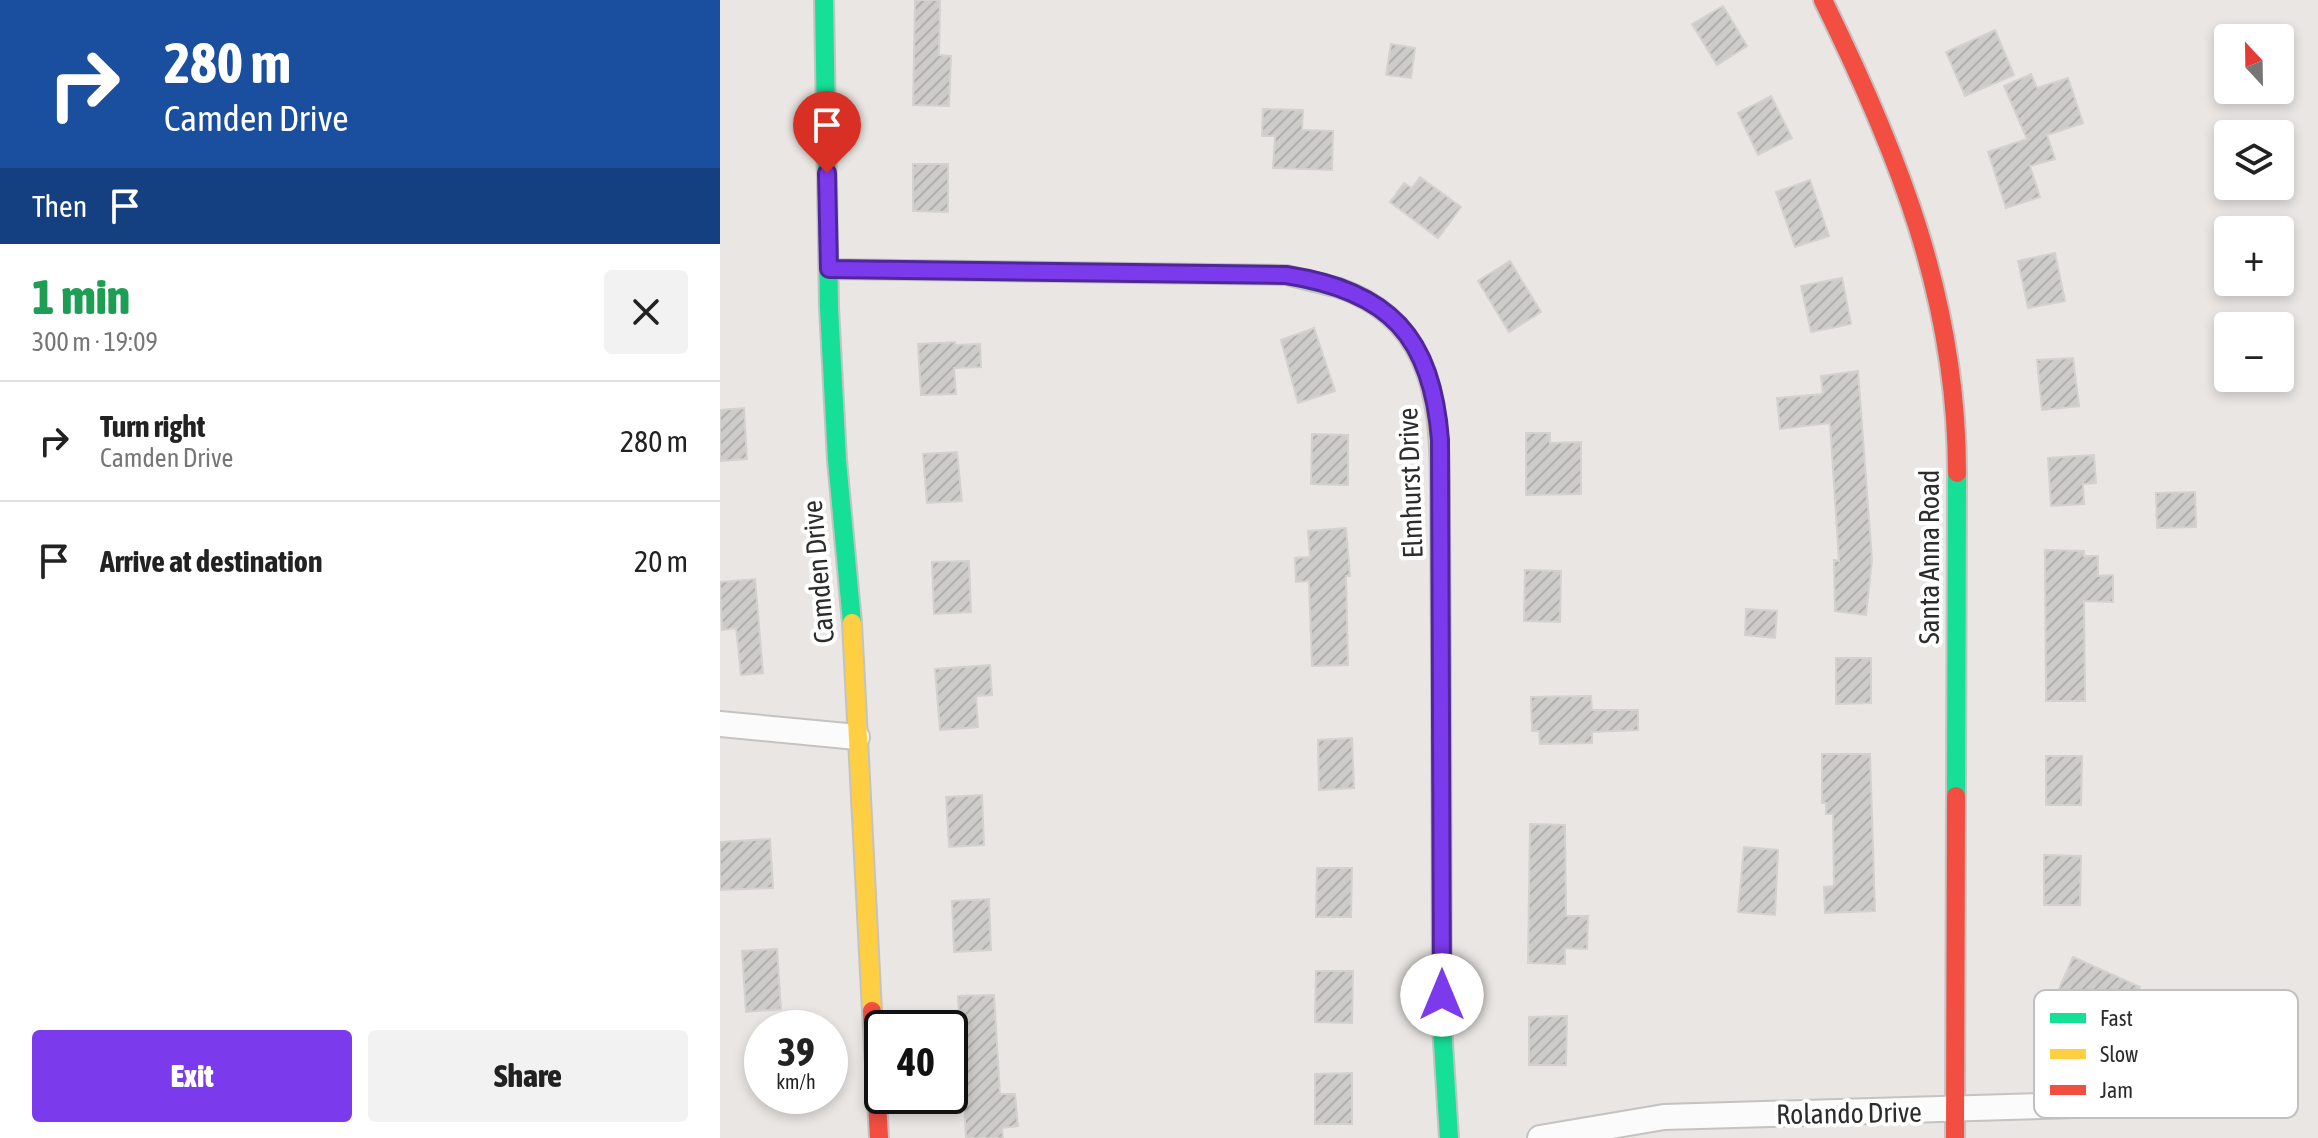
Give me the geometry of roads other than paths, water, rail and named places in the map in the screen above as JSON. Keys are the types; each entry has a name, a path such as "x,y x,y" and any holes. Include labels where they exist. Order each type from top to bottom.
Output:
{"street":[{"name":"Camden Drive","path":"824,0 829,269 837,460 851,610 879,1138"},
{"name":"Santa Anna Road","path":"1823,0 1891,147 1925,244 1943,317 1957,411 1955,1138"},
{"name":"Elmhurst Drive","path":"829,269 1286,275 1321,281 1354,293 1388,314 1418,346 1432,378 1440,440 1442,1026 1449,1138"},
{"path":"720,724 857,737"},
{"name":"Rolando Drive","path":"1540,1138 1664,1117 2034,1107"}]}
